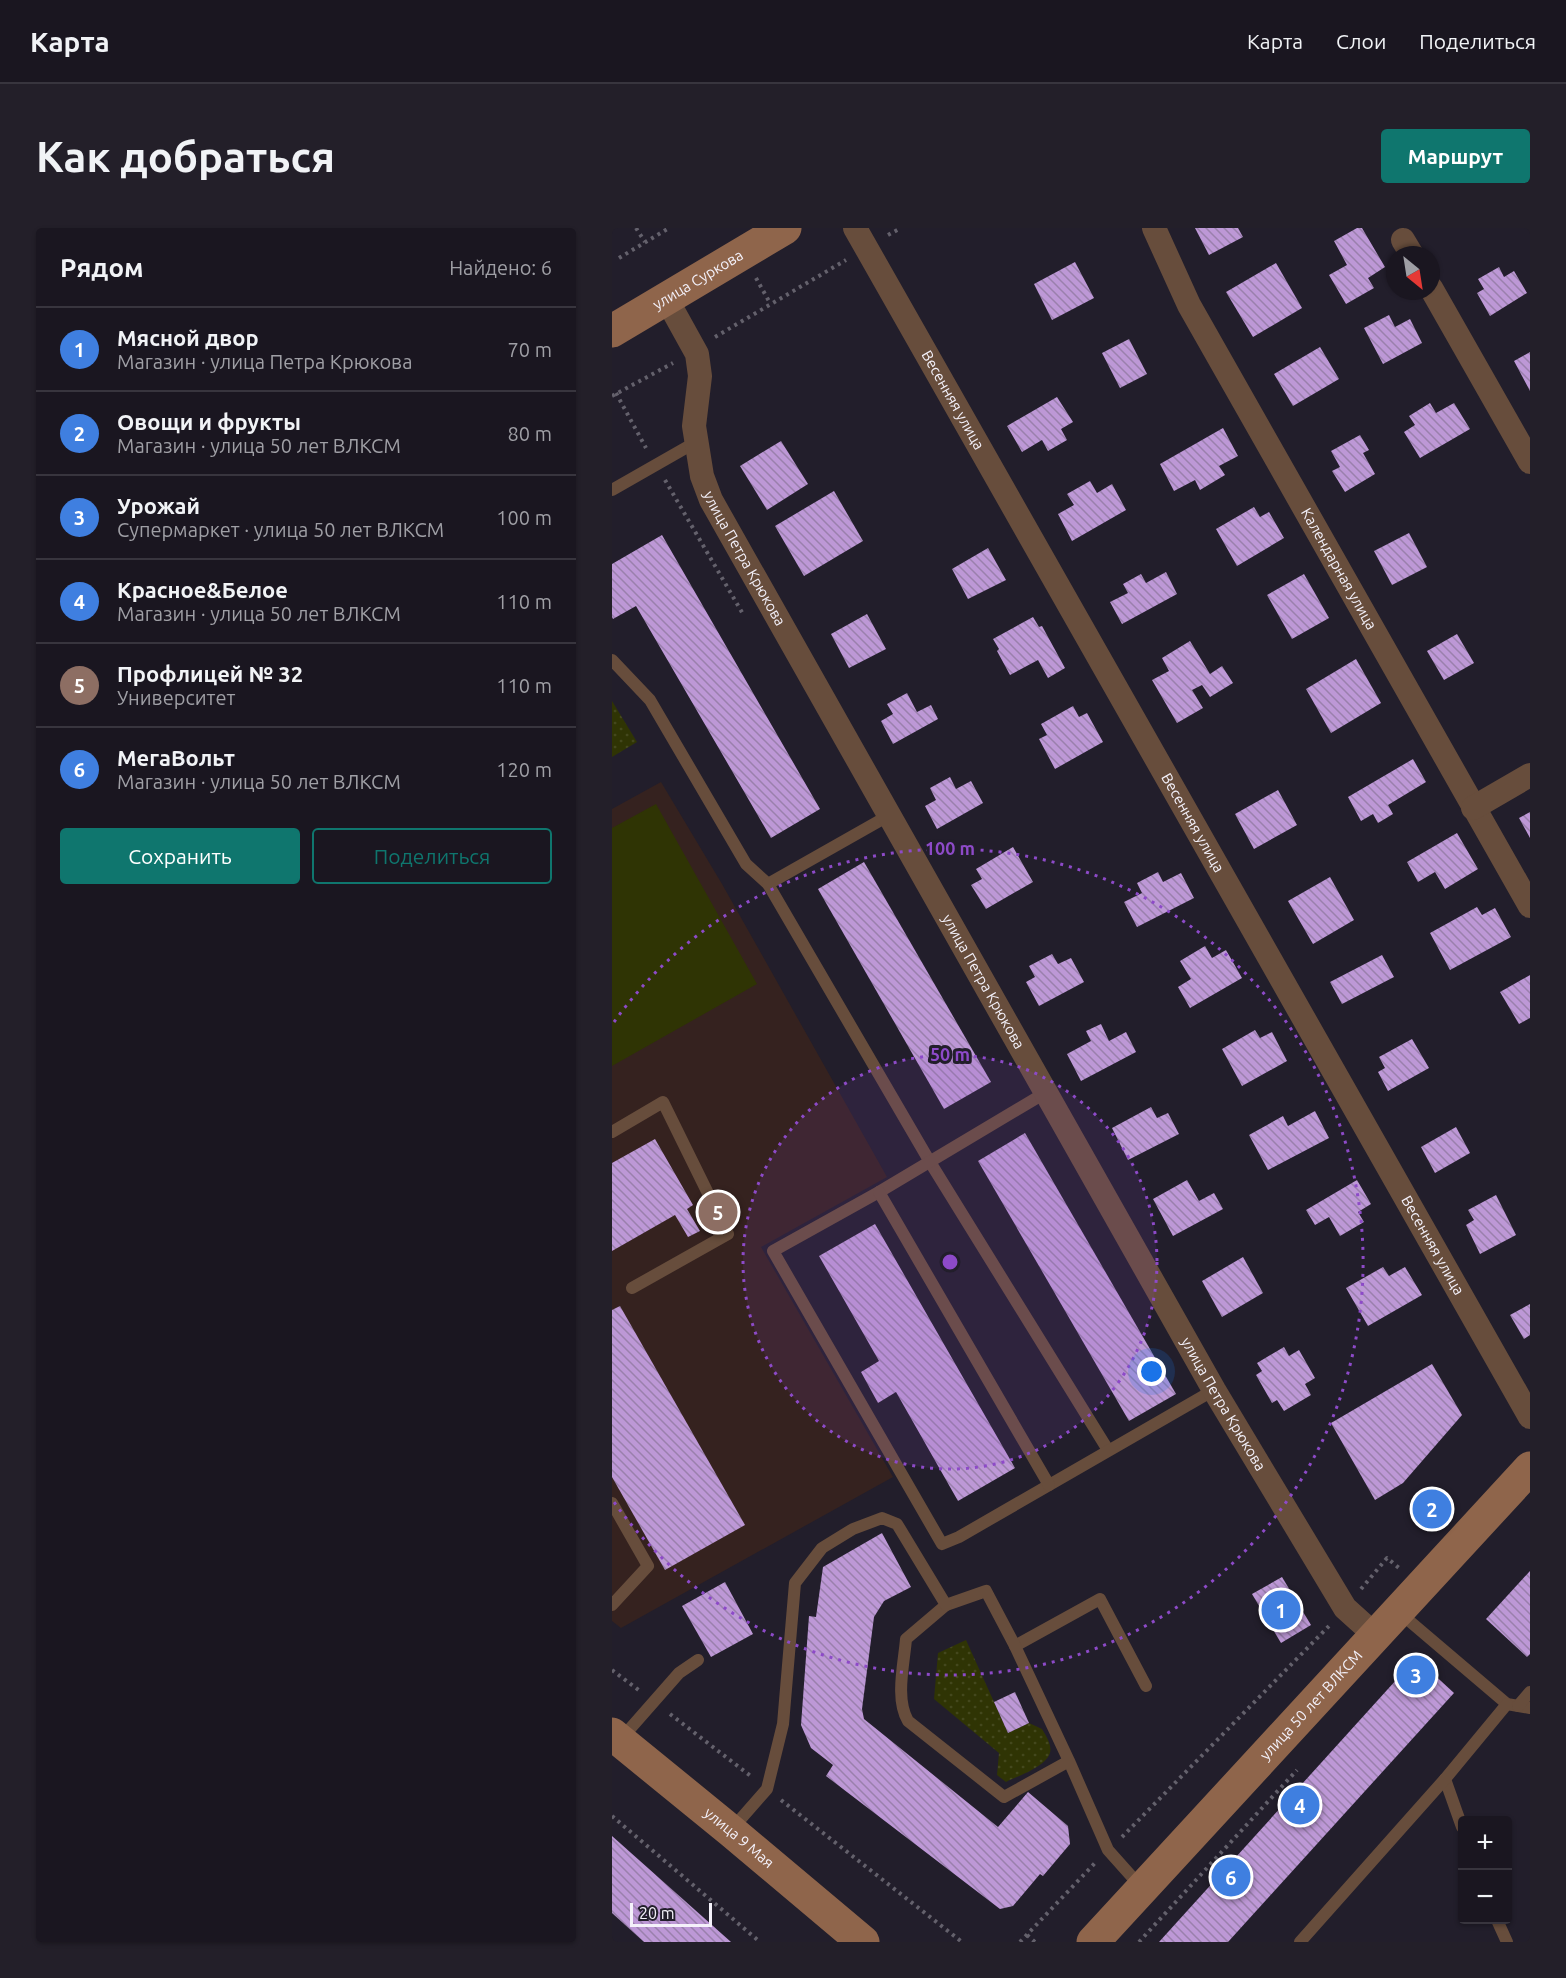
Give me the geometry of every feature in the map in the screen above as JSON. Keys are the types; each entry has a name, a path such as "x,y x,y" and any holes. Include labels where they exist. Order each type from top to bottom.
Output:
{"main road":[{"name":"улица Суркова","path":"612,331 785,228"},
{"name":"улица 50 лет ВЛКСМ","path":"1099,1940 1142,1888 1530,1468"},
{"name":"улица 9 Мая","path":"616,1737 731,1830 862,1942"}],"street":[{"name":"Календарная улица","path":"1154,228 1189,305 1530,906"},
{"name":"Весенняя улица","path":"861,238 1530,1417"},
{"name":"улица Петра Крюкова","path":"666,298 697,354 700,376 694,426 702,476 711,500 1215,1390 1346,1608 1376,1636"},
{"path":"1438,300 1530,462"},
{"path":"1473,808 1530,775"}],"lane":[{"path":"612,490 696,442"},
{"path":"613,664 650,700 746,864 768,884 930,1162 1108,1450"},
{"path":"768,884 888,816"},
{"path":"1046,1093 879,1192 773,1251 942,1544 959,1537 1215,1390"},
{"path":"612,1132 663,1102 728,1234 632,1288"},
{"path":"879,1192 1049,1485"},
{"path":"612,1503 648,1566 612,1605"},
{"path":"731,1830 767,1789 783,1724 795,1583 822,1548 853,1529 882,1518 897,1524 946,1605"},
{"path":"1069,1761 1004,1797 908,1721 902,1712 906,1639 946,1605 986,1591 1015,1646 1069,1761 1108,1850 1142,1888"},
{"path":"1015,1646 1100,1599 1146,1686"},
{"path":"1399,1612 1518,1706"},
{"path":"616,1737 656,1702 679,1673 698,1660"},
{"path":"1300,1942 1445,1779 1530,1692"},
{"path":"1445,1779 1458,1816"},
{"path":"1499,1924 1508,1942"}],"path":[{"path":"636,228 645,242"},
{"path":"619,258 669,228"},
{"path":"612,396 694,349 861,238 901,228"},
{"path":"1020,1942 1346,1608"},
{"path":"612,1670 962,1942"},
{"path":"612,1816 760,1942"},
{"path":"1026,1935 1035,1942"}],"shaded area":[{"path":"661,782 722,884 887,1177 761,1247 893,1477 621,1628 612,1621 612,809"}],"green space":[{"path":"612,701 637,742 612,757"},
{"path":"656,804 757,984 612,1066 612,828"},
{"path":"966,1640 1008,1733 1029,1723 1042,1729 1049,1744 1050,1752 1042,1763 1006,1782 997,1775 999,1753 934,1699 938,1653"}],"building":[{"path":"1195,228 1238,228 1243,237 1209,255"},
{"path":"1357,228 1362,228 1385,267 1368,278 1374,288 1346,304 1329,275 1347,265 1334,241"},
{"path":"1075,262 1094,298 1052,320 1034,284"},
{"path":"1276,263 1302,308 1253,337 1226,292"},
{"path":"1499,267 1504,277 1514,271 1527,293 1490,316 1477,293 1484,289 1478,279"},
{"path":"1389,315 1395,327 1410,319 1422,343 1383,364 1364,328"},
{"path":"1129,339 1147,374 1120,388 1102,353"},
{"path":"1320,347 1339,379 1293,406 1274,374"},
{"path":"1530,352 1530,391 1514,361"},
{"path":"1057,397 1073,422 1061,429 1067,440 1048,451 1042,440 1022,452 1007,426"},
{"path":"1430,403 1436,413 1454,403 1470,429 1420,458 1404,432 1415,425 1409,416"},
{"path":"1223,428 1238,456 1219,466 1225,475 1200,490 1195,480 1174,491 1160,464"},
{"path":"1360,435 1369,450 1363,453 1375,474 1345,492 1332,471 1340,467 1331,451"},
{"path":"781,441 808,484 767,510 740,466"},
{"path":"1090,481 1097,493 1112,484 1126,510 1072,541 1058,514 1074,505 1067,494"},
{"path":"834,491 863,541 804,576 775,526"},
{"path":"1254,507 1260,517 1269,512 1284,538 1237,566 1216,529"},
{"path":"1409,533 1427,567 1392,585 1374,551"},
{"path":"662,535 820,809 771,838 636,606 613,619 612,617 612,564"},
{"path":"988,548 1006,580 968,599 952,569"},
{"path":"1166,572 1177,594 1122,624 1110,602 1128,593 1123,584 1141,574 1146,583"},
{"path":"1304,574 1329,618 1292,639 1267,595"},
{"path":"867,614 886,649 849,668 831,634"},
{"path":"1033,617 1039,627 1042,626 1065,668 1048,678 1038,660 1010,675 993,639"},
{"path":"1457,634 1474,663 1444,680 1427,651"},
{"path":"1190,641 1210,674 1222,666 1233,683 1210,697 1202,685 1192,690 1203,708 1177,723 1152,680 1169,671 1162,658"},
{"path":"1356,659 1381,703 1331,733 1306,689"},
{"path":"907,693 917,712 931,705 938,719 893,744 881,721 893,714 887,704"},
{"path":"1073,706 1079,717 1087,713 1103,742 1055,769 1039,739 1047,735 1041,724"},
{"path":"1413,759 1426,782 1388,805 1393,814 1378,823 1373,814 1361,821 1348,797"},
{"path":"950,777 956,789 971,781 983,803 937,829 925,806 936,800 930,788"},
{"path":"1278,790 1297,825 1254,849 1235,814"},
{"path":"1530,812 1530,838 1519,818"},
{"path":"1457,833 1478,869 1445,889 1435,872 1418,882 1407,862"},
{"path":"1013,847 1033,882 986,909 971,885 982,879 976,869"},
{"path":"864,862 991,1082 944,1109 818,889"},
{"path":"1158,872 1163,882 1181,873 1194,898 1137,927 1124,902 1142,893 1137,883"},
{"path":"1330,877 1354,920 1313,944 1288,901"},
{"path":"1477,907 1482,915 1495,908 1511,937 1450,970 1430,933"},
{"path":"1205,946 1212,958 1226,950 1242,978 1190,1008 1178,987 1191,979 1180,961"},
{"path":"1052,954 1058,964 1071,958 1084,982 1039,1006 1026,982 1035,977 1029,966"},
{"path":"1382,955 1394,977 1342,1004 1330,982"},
{"path":"1530,975 1530,1018 1519,1024 1500,992"},
{"path":"1101,1024 1109,1041 1126,1032 1136,1052 1081,1081 1067,1054 1091,1041 1086,1031"},
{"path":"1255,1030 1260,1038 1272,1032 1287,1061 1242,1086 1222,1049"},
{"path":"1412,1039 1429,1068 1388,1091 1378,1072 1385,1068 1379,1057"},
{"path":"1151,1107 1157,1118 1168,1113 1179,1134 1128,1160 1112,1128"},
{"path":"1315,1111 1329,1138 1268,1170 1249,1135 1283,1116 1288,1126"},
{"path":"1456,1127 1470,1153 1435,1173 1421,1147"},
{"path":"1025,1133 1176,1394 1129,1421 978,1161"},
{"path":"655,1139 693,1205 687,1209 700,1231 688,1237 675,1215 612,1251 612,1163"},
{"path":"1187,1180 1199,1201 1214,1193 1223,1209 1173,1236 1153,1199"},
{"path":"1357,1180 1371,1204 1358,1212 1364,1222 1340,1236 1329,1217 1315,1225 1306,1210"},
{"path":"1496,1195 1516,1235 1480,1254 1466,1225 1474,1220 1468,1210"},
{"path":"875,1224 1015,1468 958,1501 896,1392 878,1403 861,1372 879,1361 819,1256"},
{"path":"1243,1257 1263,1293 1222,1317 1202,1281"},
{"path":"1383,1267 1389,1276 1405,1267 1422,1295 1368,1326 1346,1288"},
{"path":"1530,1304 1530,1335 1524,1339 1510,1315"},
{"path":"620,1306 745,1525 665,1570 612,1477 612,1310"},
{"path":"1284,1347 1289,1356 1299,1350 1315,1378 1305,1384 1311,1395 1284,1411 1277,1400 1272,1403 1256,1375 1262,1371 1257,1363"},
{"path":"1432,1364 1462,1415 1403,1483 1375,1500 1331,1423"},
{"path":"1433,1495 1446,1509 1431,1523 1418,1510"},
{"path":"882,1533 911,1587 884,1601 874,1617 862,1709 864,1719 998,1827 1028,1792 1068,1826 1070,1844 1013,1906 1000,1909 826,1776 833,1765 811,1748 801,1725 809,1616 816,1617 823,1567"},
{"path":"1530,1571 1530,1654 1527,1657 1486,1619"},
{"path":"1282,1577 1311,1625 1281,1643 1252,1594"},
{"path":"725,1582 753,1634 711,1657 682,1606"},
{"path":"1416,1658 1454,1693 1228,1942 1159,1942"},
{"path":"1015,1692 1029,1723 1008,1733 994,1702"},
{"path":"612,1836 731,1942 644,1942 612,1913"}],"place":[{"name":"Профлицей № 32","path":"718,1212"},
{"name":"Овощи и фрукты","path":"1432,1509"},
{"name":"Мясной двор","path":"1281,1610"},
{"name":"Урожай","path":"1416,1675"},
{"name":"Красное&Белое","path":"1300,1805"},
{"name":"МегаВольт","path":"1231,1877"}]}
